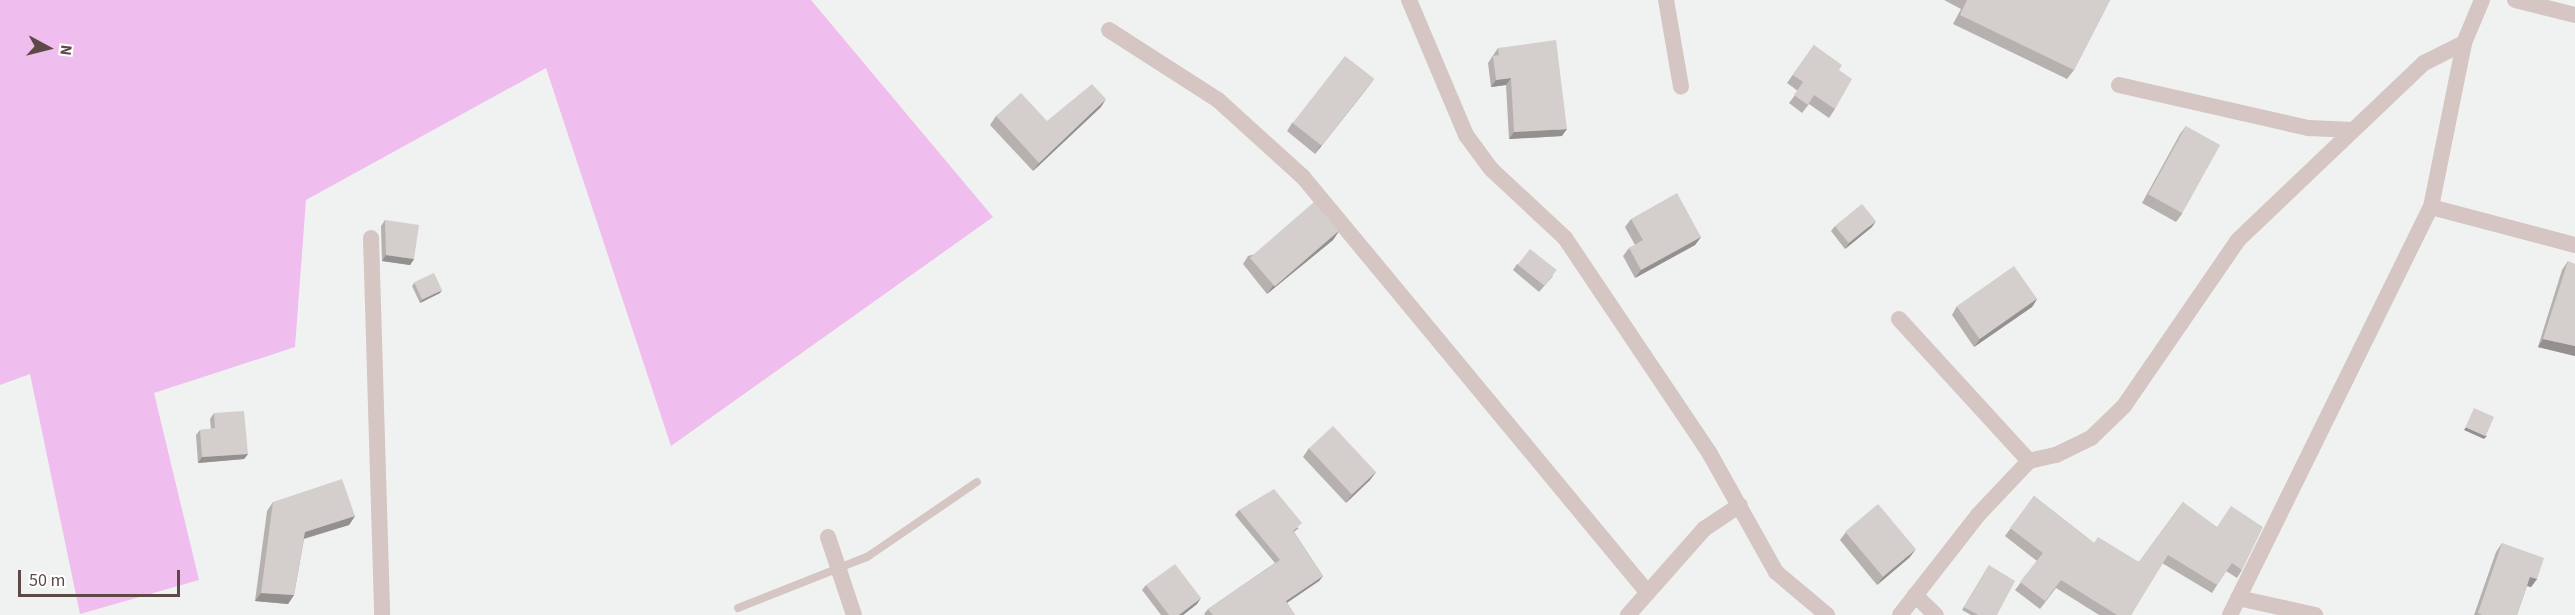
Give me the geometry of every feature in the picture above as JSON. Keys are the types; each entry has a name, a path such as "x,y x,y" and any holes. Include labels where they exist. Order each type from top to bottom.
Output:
{"street":[{"path":"1409,0 1466,135 1491,169 1565,238 1740,505 1776,572 1827,615"},
{"path":"1666,0 1681,87"},
{"path":"2230,615 2431,207 2464,43 2482,0"},
{"path":"2516,0 2575,15"},
{"path":"1109,30 1218,100 1303,177 1647,592"},
{"path":"1900,615 2029,462 2056,455 2108,424 2238,240 2329,159 2352,130 2424,63 2464,43"},
{"path":"2119,85 2309,128 2352,130"},
{"path":"2431,207 2575,245"},
{"path":"371,238 382,615"},
{"path":"1899,319 2029,462"},
{"path":"1628,615 1704,529 1740,505"},
{"path":"828,537 837,570 854,615"},
{"path":"1915,595 1936,615"},
{"path":"2238,598 2315,615"}],"lane":[{"path":"738,608 837,570 910,531 977,482"}],"shaded area":[{"path":"0,0 811,0 993,217 671,446 546,68 306,200 295,347 154,393 199,580 80,614 30,374 0,385"}],"building":[{"path":"1967,0 2110,0 2074,70 1960,15"},
{"path":"1556,40 1567,129 1514,132 1511,78 1496,80 1493,56 1499,55 1498,48"},
{"path":"1814,45 1842,65 1839,70 1852,79 1835,109 1814,95 1808,105 1794,95 1803,82 1793,75"},
{"path":"1345,56 1374,79 1322,146 1293,123"},
{"path":"1092,84 1106,99 1039,163 996,116 1021,93 1047,121"},
{"path":"2186,126 2220,145 2182,213 2148,194"},
{"path":"1677,193 1701,237 1641,270 1629,248 1643,240 1631,219"},
{"path":"1314,202 1339,231 1275,286 1250,258"},
{"path":"1862,204 1876,221 1849,243 1835,226"},
{"path":"385,220 419,225 414,259 386,255"},
{"path":"1530,249 1557,270 1544,286 1518,265"},
{"path":"2568,261 2575,264 2575,346 2543,339"},
{"path":"2014,266 2037,299 1980,339 1957,306"},
{"path":"434,273 442,290 422,300 414,282"},
{"path":"2474,408 2494,417 2486,436 2465,427"},
{"path":"244,411 248,454 202,457 200,430 215,428 214,413"},
{"path":"1333,426 1376,472 1352,495 1309,449"},
{"path":"342,479 355,516 305,532 294,595 261,593 273,502"},
{"path":"1274,489 1302,523 1293,531 1323,576 1286,601 1295,615 1213,615 1208,609 1280,560 1239,510"},
{"path":"2034,496 2094,543 2098,537 2139,562 2183,502 2217,527 2231,506 2263,527 2242,570 2232,563 2217,585 2168,555 2131,615 2117,615 2061,580 2045,601 2020,582 2043,553 2010,528"},
{"path":"1878,504 1916,549 1883,577 1845,532"},
{"path":"2502,543 2544,558 2537,579 2530,577 2517,615 2482,615 2478,613"},
{"path":"1175,564 1201,598 1179,615 1169,615 1146,585"},
{"path":"1989,565 2015,581 1997,615 1978,615 1964,607"}]}
